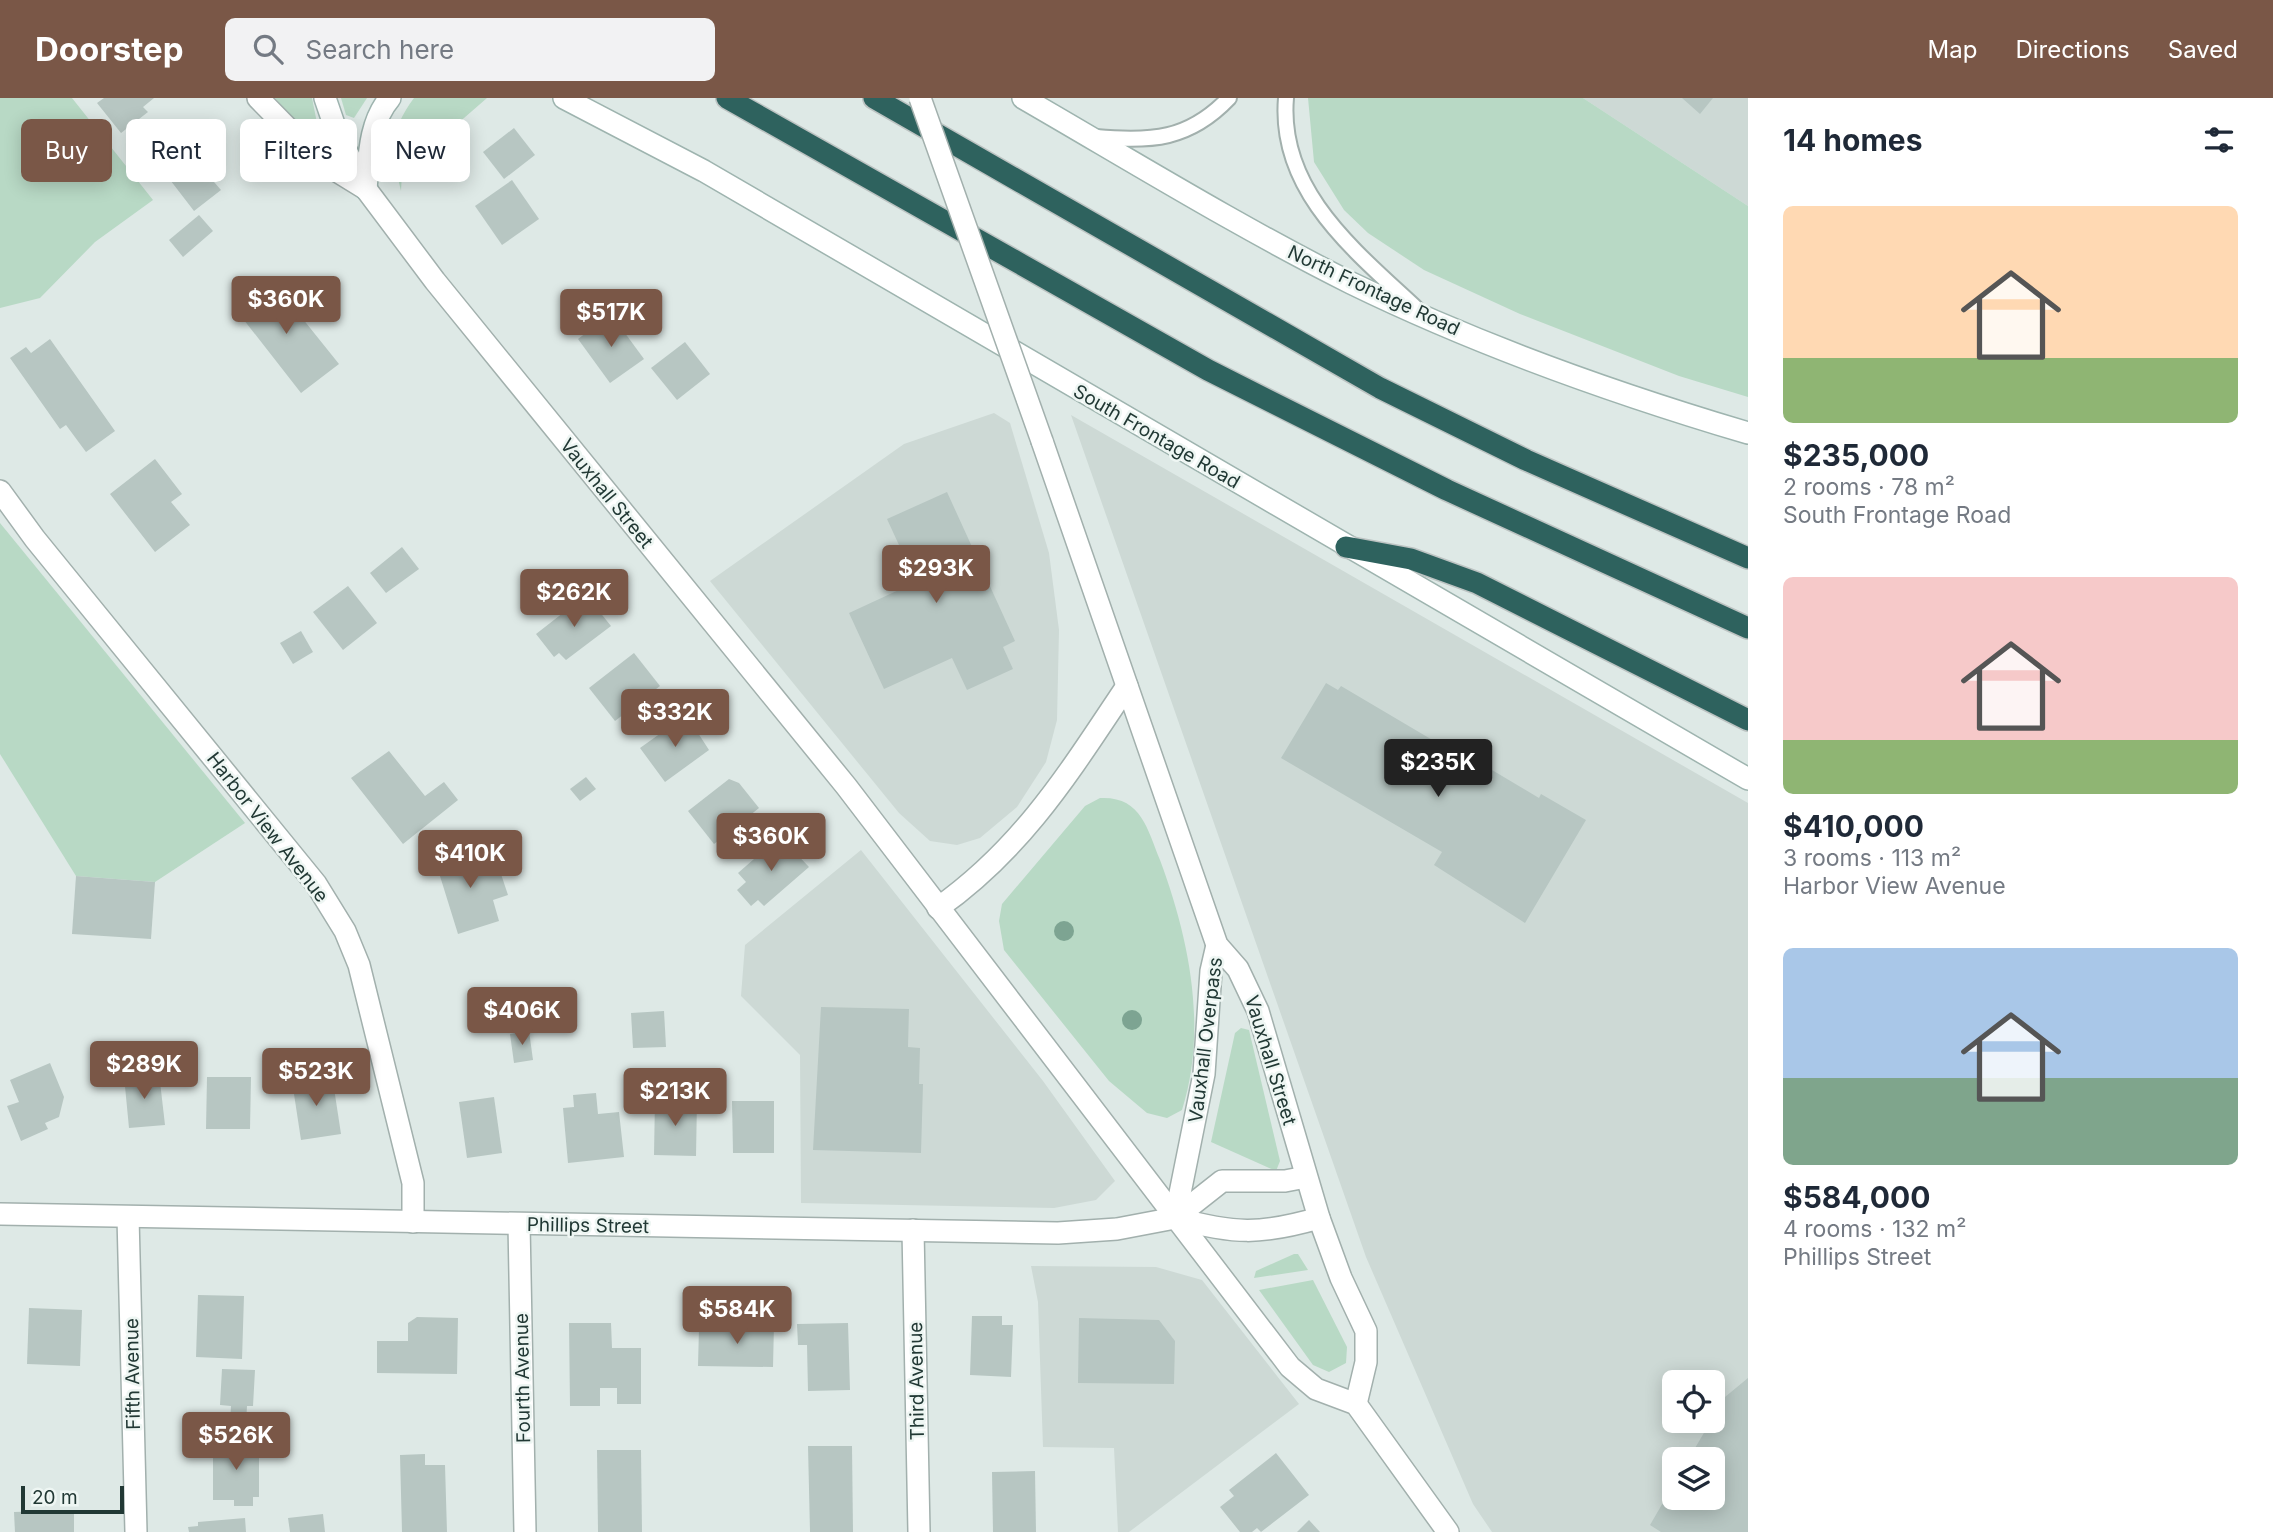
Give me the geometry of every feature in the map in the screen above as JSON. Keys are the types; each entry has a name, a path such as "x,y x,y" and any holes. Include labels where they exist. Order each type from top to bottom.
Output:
{"highway":[{"path":"727,98 1208,370 1447,490 1748,628"},
{"path":"874,98 1380,388 1494,445 1748,558"},
{"path":"1346,547 1411,559 1477,583 1748,720"}],"street":[{"name":"Vauxhall Street","path":"258,98 319,159 366,189 435,281 808,739 1290,1367 1316,1388 1356,1404 1366,1362 1366,1331 1341,1278 1319,1218 1258,1011 1238,970 1217,945 920,98"},
{"path":"325,98 337,133 366,189"},
{"path":"366,189 376,120 390,98"},
{"name":"South Frontage Road","path":"564,98 716,178 1748,779"},
{"name":"North Frontage Road","path":"1023,98 1276,243 1426,317 1543,364 1748,433"},
{"name":"Harbor View Avenue","path":"0,491 35,539 316,884 345,931 359,965 413,1183 414,1222"},
{"path":"939,908 997,861 1023,834 1127,685"},
{"name":"Vauxhall Overpass","path":"1175,1218 1204,1074 1211,971 1217,945"},
{"name":"Phillips Street","path":"1175,1218 1223,1181 1285,1181 1306,1177"},
{"name":"Phillips Street","path":"0,1214 1058,1233 1117,1229 1175,1218 1228,1231 1261,1231 1319,1218"},
{"name":"Fifth Avenue","path":"128,1217 136,1532"},
{"name":"Fourth Avenue","path":"519,1224 525,1532"},
{"name":"Third Avenue","path":"913,1230 919,1532"},
{"path":"1356,1404 1448,1532"}],"lane":[{"path":"1091,137 1146,139 1178,134 1206,120 1229,98"},
{"path":"1286,98 1285,137 1308,193 1335,229 1426,317"}],"shaded area":[{"path":"1583,98 1748,98 1748,206"},
{"path":"994,413 1010,423 1049,553 1059,630 1057,720 1046,762 1017,807 980,838 957,845 930,841 899,813 710,581 904,444"},
{"path":"1071,415 1748,803 1748,1532 1492,1532 1473,1504 1366,1257"},
{"path":"861,850 1043,1081 1115,1181 1096,1200 1054,1208 801,1203 800,1055 741,996 745,945"},
{"path":"1031,1266 1156,1267 1202,1280 1299,1404 1129,1532 1118,1532 1114,1448 1043,1447 1038,1302"}],"green space":[{"path":"0,98 72,98 89,119 21,119 21,182 112,182 112,148 126,166 126,182 139,182 153,200 95,242 40,298 0,308"},
{"path":"275,98 312,98 316,119 292,119"},
{"path":"341,98 367,98 354,118 346,115"},
{"path":"414,98 487,98 463,119 402,119"},
{"path":"1308,98 1583,98 1748,206 1748,397 1679,376 1520,314 1424,270 1368,233 1344,210 1314,162"},
{"path":"0,523 245,823 155,882 76,876 0,754"},
{"path":"1100,798 1125,802 1134,808 1146,826 1170,890 1187,952 1192,984 1194,1047 1182,1110 1167,1118 1147,1113 1109,1081 1004,950 999,921 1002,904 1085,806"},
{"path":"1241,1028 1249,1030 1280,1161 1276,1171 1211,1142 1235,1033"},
{"path":"1298,1254 1308,1270 1254,1278 1256,1271"},
{"path":"1313,1280 1347,1347 1346,1363 1329,1372 1313,1365 1259,1290"}],"building":[{"path":"104,98 154,98 143,107 148,112 139,119 126,119 126,129 121,133 97,103"},
{"path":"1682,98 1713,98 1700,114"},
{"path":"514,128 535,155 504,179 483,152"},
{"path":"512,180 539,219 502,245 475,206"},
{"path":"172,182 214,182 221,190 194,211"},
{"path":"199,215 213,231 183,257 169,240"},
{"path":"267,280 279,296 286,298 339,364 301,393 233,306"},
{"path":"611,314 644,359 610,383 578,339"},
{"path":"50,339 115,431 86,452 66,425 60,429 10,358 26,347 31,353"},
{"path":"685,342 710,374 677,400 651,368"},
{"path":"155,459 182,494 171,502 190,525 155,552 110,494"},
{"path":"947,492 1015,641 1003,647 1013,669 967,690 952,658 884,689 849,613 916,582 887,519"},
{"path":"402,547 419,569 386,593 370,573"},
{"path":"348,586 377,623 343,650 313,612"},
{"path":"586,595 611,626 566,660 559,653 554,657 536,634"},
{"path":"301,631 313,652 293,664 280,643"},
{"path":"634,653 660,686 615,721 589,688"},
{"path":"1326,683 1338,690 1341,686 1490,774 1492,770 1539,798 1541,794 1586,820 1525,923 1434,865 1442,852 1281,758"},
{"path":"682,718 688,726 697,720 703,729 698,733 709,750 665,782 640,748"},
{"path":"389,751 425,796 444,782 458,800 403,844 351,778"},
{"path":"586,777 596,789 580,801 570,789"},
{"path":"729,779 739,783 759,808 714,844 688,811"},
{"path":"778,838 809,867 764,906 758,900 751,906 737,890 746,882 738,873"},
{"path":"477,847 486,876 500,871 508,895 493,900 499,921 458,934 435,860"},
{"path":"76,876 155,882 151,939 72,934"},
{"path":"821,1007 909,1009 908,1047 920,1048 919,1084 923,1084 921,1153 813,1150"},
{"path":"664,1011 666,1047 633,1048 631,1013"},
{"path":"529,1031 533,1060 514,1063 510,1034"},
{"path":"50,1063 64,1097 59,1117 45,1123 48,1129 21,1141 7,1106 19,1102 10,1080"},
{"path":"159,1073 165,1125 129,1128 124,1076"},
{"path":"332,1075 341,1134 301,1140 292,1081"},
{"path":"207,1077 251,1077 250,1129 206,1129"},
{"path":"596,1093 598,1114 619,1112 624,1157 568,1163 563,1108 574,1107 573,1095"},
{"path":"494,1097 502,1153 467,1158 459,1102"},
{"path":"655,1099 697,1100 696,1156 654,1155"},
{"path":"732,1101 774,1101 774,1153 733,1153"},
{"path":"198,1295 244,1296 242,1359 196,1357"},
{"path":"29,1308 82,1310 80,1366 27,1364"},
{"path":"972,1316 1002,1316 1002,1325 1013,1325 1011,1377 970,1375"},
{"path":"417,1317 458,1318 457,1374 377,1373 377,1341 408,1341 408,1323"},
{"path":"1079,1318 1159,1320 1175,1341 1174,1384 1078,1383"},
{"path":"569,1323 611,1323 612,1348 641,1348 641,1404 617,1404 617,1388 600,1388 600,1406 570,1406"},
{"path":"734,1323 774,1324 773,1367 698,1366 699,1328 734,1329"},
{"path":"848,1323 850,1390 808,1391 807,1345 798,1345 797,1324"},
{"path":"222,1369 255,1370 253,1406 247,1406 246,1423 230,1423 231,1406 220,1405"},
{"path":"1748,1378 1748,1532 1661,1532 1650,1525 1662,1504 1662,1510 1725,1510 1725,1447 1696,1447 1704,1433 1725,1433 1725,1397"},
{"path":"213,1441 259,1441 259,1497 253,1497 253,1506 234,1506 234,1500 213,1500"},
{"path":"808,1446 852,1446 853,1532 810,1532"},
{"path":"597,1450 641,1450 642,1532 598,1532"},
{"path":"1276,1453 1309,1495 1261,1532 1257,1528 1252,1532 1240,1532 1220,1507 1234,1496 1229,1490"},
{"path":"425,1454 425,1465 445,1465 447,1532 402,1532 400,1455"},
{"path":"1035,1471 1036,1532 993,1532 992,1472"},
{"path":"74,1510 74,1532 15,1532 14,1512"},
{"path":"323,1514 325,1532 290,1532 288,1518"},
{"path":"245,1518 246,1532 189,1532 188,1527 198,1526 198,1522"},
{"path":"1309,1520 1320,1532 1297,1532"}]}
